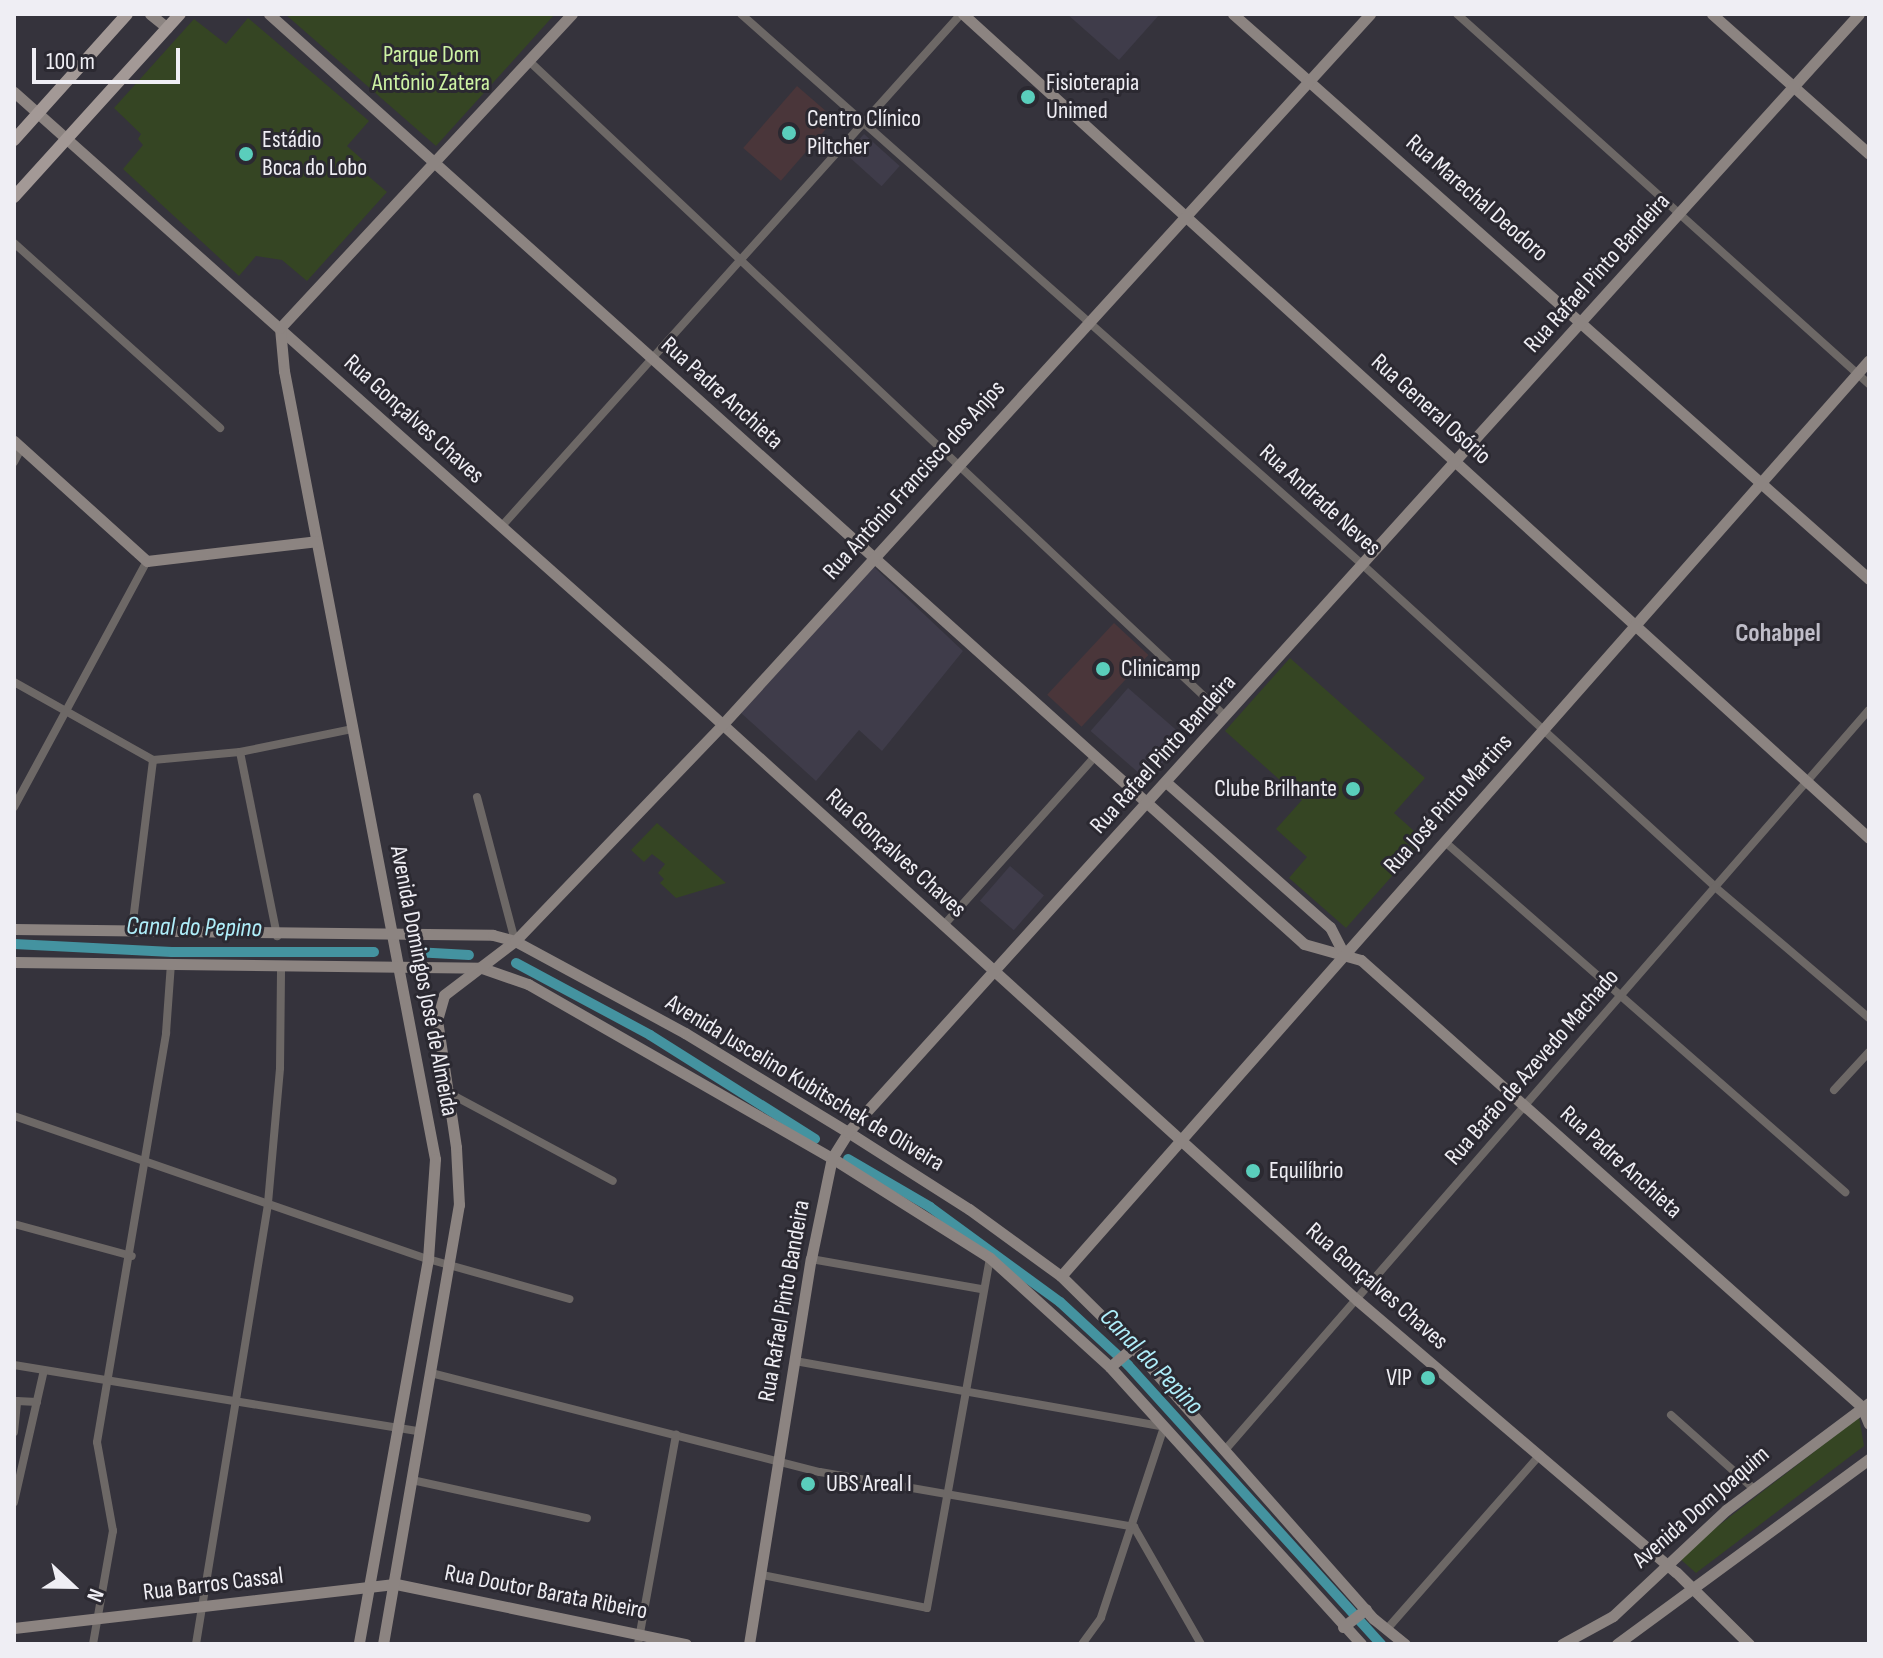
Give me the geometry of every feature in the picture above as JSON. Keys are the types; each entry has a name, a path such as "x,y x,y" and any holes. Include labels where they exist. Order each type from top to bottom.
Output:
{"main road":[{"path":"14,140 127,14"},
{"path":"14,197 180,14"}],"street":[{"path":"150,14 167,28"},
{"name":"Rua Padre Anchieta","path":"269,14 1094,758 1312,949"},
{"path":"280,328 572,14"},
{"name":"Rua Andrade Neves","path":"741,14 1364,566 1715,887 1869,1018"},
{"path":"501,527 962,14"},
{"name":"Rua General Osório","path":"962,14 1869,838"},
{"name":"Rua Marechal Deodoro","path":"1233,14 1584,321 1869,579"},
{"name":"Rua Antônio Francisco dos Anjos","path":"482,968 515,941 722,725 1370,14"},
{"path":"1457,14 1869,384"},
{"path":"1712,14 1869,154"},
{"name":"Rua Rafael Pinto Bandeira","path":"749,1644 811,1259 832,1158 848,1132 1364,566 1859,14"},
{"path":"529,61 1226,717"},
{"name":"Rua Gonçalves Chaves","path":"14,92 722,725 993,974 1357,1300 1664,1562 1749,1644"},
{"path":"14,243 220,428"},
{"name":"Avenida Domingos José de Almeida","path":"280,328 316,541 435,1159 428,1259 359,1644"},
{"name":"Rua José Pinto Martins","path":"1061,1276 1869,360"},
{"path":"14,462 18,444 147,561 316,541"},
{"path":"14,807 147,561"},
{"path":"14,682 153,760 240,752 352,729"},
{"name":"Rua Barão de Azevedo Machado","path":"1225,1450 1869,710"},
{"path":"240,752 277,936"},
{"path":"943,926 1094,758"},
{"path":"132,929 153,760"},
{"path":"1167,783 1330,927 1343,953 1329,954 1312,949"},
{"path":"477,797 515,941"},
{"path":"1445,842 1845,1192"},
{"path":"1312,949 1325,946 1330,927"},
{"name":"Avenida Juscelino Kubitschek de Oliveira","path":"14,929 132,929 277,936 493,935 515,941 685,1033 848,1132 969,1209 1061,1276 1225,1450 1363,1612 1405,1644"},
{"name":"Rua Padre Anchieta","path":"1343,953 1361,960 1865,1405 1869,1424"},
{"name":"Avenida Juscelino Kubitschek de Oliveira","path":"14,962 400,971 482,968 528,984 832,1158 990,1258 1112,1365 1164,1427 1361,1644"},
{"path":"93,1644 113,1531 97,1442 132,1256 166,1033 171,964"},
{"path":"196,1644 268,1203 280,1068 281,967"},
{"name":"Avenida Domingos José de Almeida","path":"383,1644 396,1584 419,1431 452,1263 458,1175 439,1006 459,981 482,968"},
{"path":"1834,1090 1869,1052"},
{"path":"447,1092 613,1181"},
{"path":"14,1116 428,1259 452,1263 569,1299"},
{"path":"14,1224 132,1256"},
{"path":"762,1575 927,1608 963,1391 990,1258"},
{"path":"811,1259 982,1289"},
{"path":"1112,1365 1131,1348"},
{"path":"795,1361 1164,1427 1134,1527 1101,1618 1082,1644"},
{"path":"14,1365 419,1431"},
{"path":"14,1502 44,1370"},
{"path":"431,1373 779,1458 820,1472 1134,1527"},
{"path":"14,1432 17,1401 37,1402"},
{"name":"Avenida Dom Joaquim","path":"1562,1644 1613,1616 1664,1562 1753,1488 1865,1405"},
{"path":"1671,1415 1753,1488"},
{"path":"639,1639 676,1434"},
{"path":"1387,1629 1540,1455"},
{"path":"1617,1644 1695,1590 1869,1459"},
{"path":"412,1480 587,1518"},
{"path":"1134,1527 1201,1644"},
{"name":"Rua Barros Cassal","path":"14,1628 396,1584"},
{"name":"Rua Doutor Barata Ribeiro","path":"396,1584 639,1639 686,1644"},
{"path":"1346,1625 1363,1612"}],"shaded area":[{"path":"1067,14 1160,14 1119,60"},
{"name":"Centro Clínico Piltcher","path":"797,86 835,119 781,181 743,148"},
{"path":"864,134 900,166 882,186 846,154"},
{"path":"874,567 963,651 882,751 859,730 816,781 741,713"},
{"name":"Clinicamp","path":"1114,623 1148,655 1082,727 1047,695"},
{"path":"1128,688 1185,737 1147,780 1091,731"},
{"path":"1010,866 1044,896 1014,930 980,901"}],"green space":[{"name":"Parque Dom Antônio Zatera","path":"285,14 555,14 436,146"},
{"name":"Estádio Boca do Lobo","path":"248,18 369,121 347,146 365,162 360,169 387,192 307,281 282,260 256,256 239,276 123,169 143,145 138,139 141,134 114,108 194,19 226,44"},
{"name":"Clube Brilhante","path":"1290,658 1425,778 1394,813 1424,840 1346,928 1289,878 1307,857 1276,829 1302,800 1225,731"},
{"path":"657,823 726,883 676,898 660,883 664,879 658,873 665,864 652,854 644,862 631,850"},
{"path":"1859,1417 1864,1446 1696,1573 1678,1557"}],"waterway":[{"name":"Canal do Pepino","path":"14,944 172,952 374,952"},
{"name":"Canal do Pepino","path":"415,952 469,955"},
{"name":"Canal do Pepino","path":"516,963 650,1035 815,1139"},
{"name":"Canal do Pepino","path":"848,1159 930,1207 1060,1302 1128,1365 1381,1644"}],"place":[{"name":"Fisioterapia Unimed","path":"1028,97"},
{"name":"Centro Clínico Piltcher","path":"789,133"},
{"name":"Estádio Boca do Lobo","path":"246,154"},
{"name":"Clinicamp","path":"1103,669"},
{"name":"Clube Brilhante","path":"1353,789"},
{"name":"Equilíbrio","path":"1253,1171"},
{"name":"VIP","path":"1428,1378"},
{"name":"UBS Areal I","path":"808,1484"}],"district":[{"name":"Cohabpel","path":"1778,634"}]}
